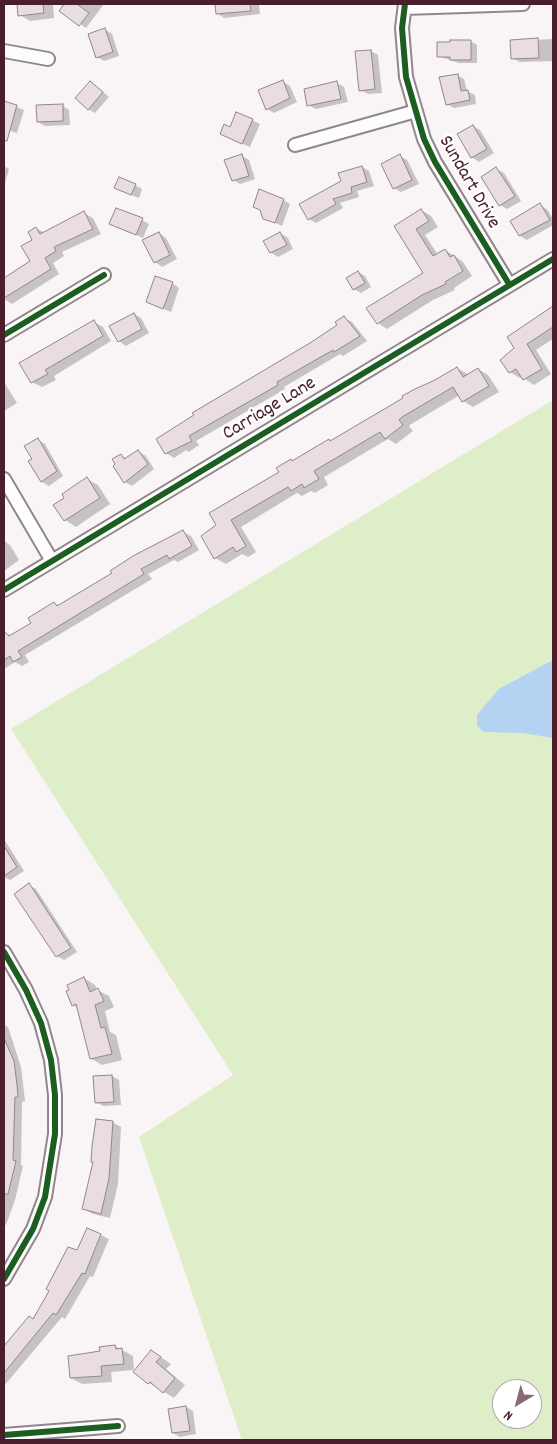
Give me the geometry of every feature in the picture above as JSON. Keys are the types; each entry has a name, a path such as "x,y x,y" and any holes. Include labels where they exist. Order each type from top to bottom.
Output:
{"street":[{"path":"405,6 523,4"},
{"name":"Sundart Drive","path":"405,6 402,28 406,77 416,111 435,162 509,284"},
{"path":"4,51 48,59"},
{"path":"295,145 416,111"},
{"name":"Carriage Lane","path":"4,590 553,259"},
{"path":"4,335 104,275"},
{"path":"4,479 52,561"},
{"path":"4,952 26,990 41,1023 51,1060 55,1095 56,1134 45,1197 33,1229 4,1279"},
{"path":"4,1434 118,1426"}],"green space":[{"path":"553,400 553,1440 242,1440 139,1137 233,1075 11,729"}],"water":[{"path":"553,660 553,738 523,733 484,732 477,726 477,715 499,689"}],"building":[{"path":"17,4 43,4 44,13 18,16"},
{"path":"64,4 77,4 89,13 79,26 59,11"},
{"path":"215,4 250,4 251,11 216,14"},
{"path":"105,28 113,52 96,58 88,34"},
{"path":"538,38 539,58 511,59 510,40"},
{"path":"450,40 471,40 471,60 450,60 450,57 437,57 437,42 450,42"},
{"path":"371,50 375,89 359,91 355,51"},
{"path":"458,74 461,91 468,90 470,100 446,105 439,77"},
{"path":"283,80 290,98 266,110 258,90"},
{"path":"90,81 103,92 88,110 75,98"},
{"path":"337,81 341,99 307,106 304,89"},
{"path":"4,101 17,105 7,141 4,141"},
{"path":"63,104 63,121 37,122 36,105"},
{"path":"236,112 253,119 242,144 220,134 224,124 230,127"},
{"path":"473,125 487,149 471,158 457,134"},
{"path":"242,154 249,176 232,181 224,160"},
{"path":"400,154 412,180 393,189 381,164"},
{"path":"362,166 367,182 351,187 352,193 333,199 336,204 308,220 299,204 341,181 338,173"},
{"path":"496,167 515,196 499,206 481,177"},
{"path":"119,177 136,184 131,195 114,188"},
{"path":"259,189 284,199 275,223 263,219 260,210 253,207"},
{"path":"540,203 550,220 519,236 510,221"},
{"path":"116,208 143,218 136,235 109,224"},
{"path":"421,209 429,221 416,229 433,256 445,249 450,257 454,255 463,271 445,282 446,284 422,295 377,324 366,308 423,273 394,226"},
{"path":"84,211 93,229 54,247 56,251 45,258 51,269 4,298 4,278 30,261 21,246 32,240 28,232 36,227 40,234"},
{"path":"159,232 170,255 154,263 142,240"},
{"path":"280,232 287,245 270,253 263,241"},
{"path":"358,271 365,283 353,290 346,278"},
{"path":"155,276 173,282 163,309 146,302"},
{"path":"553,306 553,327 527,344 542,369 523,380 516,369 509,373 500,360 514,348 507,337"},
{"path":"134,313 142,329 118,342 109,326"},
{"path":"344,316 360,336 277,382 278,385 189,436 192,441 165,454 156,439 194,415 192,413 310,343 337,325 335,322"},
{"path":"94,320 103,336 45,370 48,374 31,383 19,363"},
{"path":"457,367 463,377 478,368 489,386 462,402 453,387 402,417 399,420 403,425 385,439 380,432 314,471 319,479 304,488 302,484 291,491 288,487 231,520 246,546 236,552 233,547 214,559 201,536 216,525 209,513 279,472 276,468 291,459 292,461 329,439 330,441 403,398 402,396"},
{"path":"38,438 57,471 41,482 28,461 32,459 24,446"},
{"path":"138,450 148,464 124,483 113,466 115,464 112,459 121,454 124,459"},
{"path":"87,477 100,498 64,521 53,505 64,498 62,494"},
{"path":"183,530 192,546 169,559 167,555 141,569 144,574 18,651 22,657 13,662 10,656 4,660 4,631 9,636 31,623 28,618 54,602 57,606 112,573 110,571 133,556"},
{"path":"4,846 17,867 4,876"},
{"path":"29,883 71,948 56,957 14,894"},
{"path":"84,977 90,992 98,988 104,1001 95,1005 101,1028 105,1027 112,1054 90,1059 76,1004 72,1006 66,991 69,990 67,985"},
{"path":"4,1038 14,1061 18,1097 15,1097 13,1160 16,1161 8,1194 4,1194"},
{"path":"112,1075 114,1102 95,1103 93,1076"},
{"path":"96,1119 113,1121 109,1178 101,1214 82,1209 93,1162 91,1162 92,1146"},
{"path":"87,1228 101,1234 85,1274 82,1273 56,1315 53,1313 4,1373 4,1346 29,1316 33,1319 49,1291 46,1289 68,1247 77,1250"},
{"path":"115,1345 116,1349 122,1348 124,1364 101,1366 102,1376 70,1378 68,1356 100,1351 99,1347"},
{"path":"151,1350 161,1357 156,1362 175,1378 163,1393 150,1382 148,1384 133,1372"},
{"path":"186,1406 190,1431 172,1433 168,1409"}],"cycle path":[{"path":"405,4 402,28 406,77 424,139 435,162 509,284"},
{"path":"4,590 553,259"},
{"path":"4,335 104,275"},
{"path":"4,952 26,990 41,1023 51,1060 55,1095 55,1134 45,1197 33,1229 4,1279"},
{"path":"4,1435 118,1426"}]}
